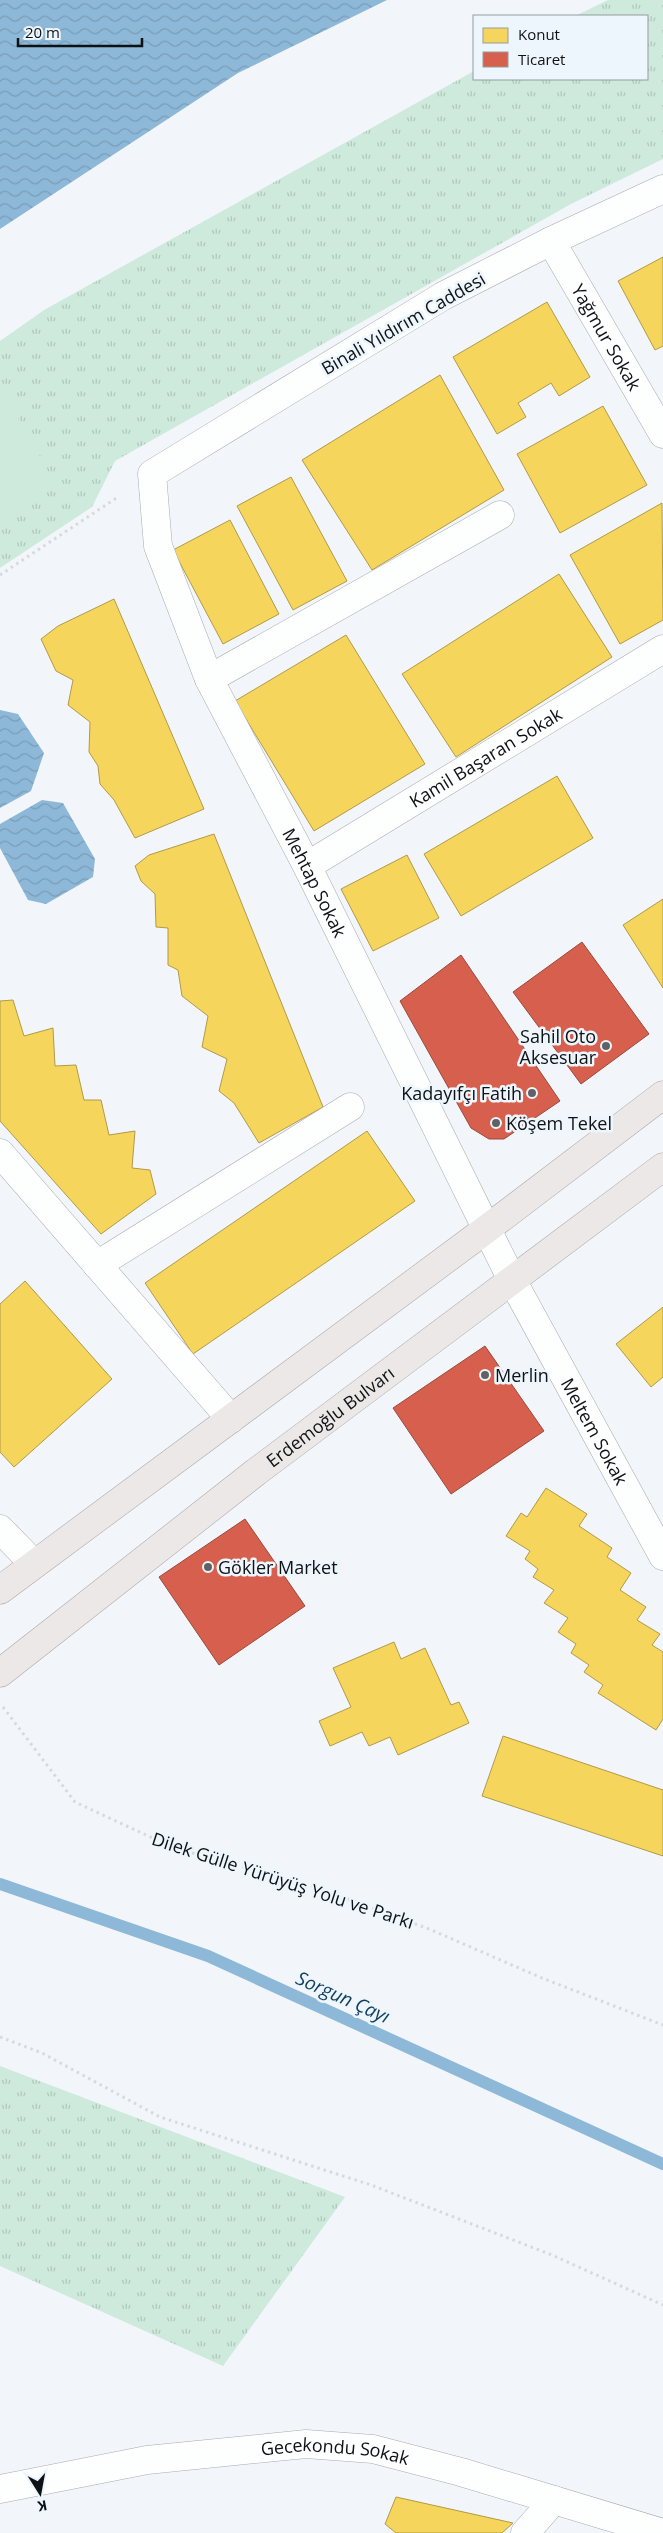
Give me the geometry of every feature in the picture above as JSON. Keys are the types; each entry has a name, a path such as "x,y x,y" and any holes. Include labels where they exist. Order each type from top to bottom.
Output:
{"main road":[{"path":"0,1590 488,1228 663,1095"},
{"name":"Erdemoğlu Bulvarı","path":"0,1673 256,1472 663,1167"}],"street":[{"name":"Binali Yıldırım Caddesi","path":"152,474 443,296 551,240 663,189"},
{"name":"Yağmur Sokak","path":"551,240 663,434"},
{"name":"Mehtap Sokak","path":"152,474 158,546 209,679 306,866 488,1228 512,1280"},
{"path":"209,679 500,515"},
{"name":"Kamil Başaran Sokak","path":"306,866 663,649"},
{"path":"97,1265 350,1107"},
{"path":"0,1153 231,1419"},
{"name":"Meltem Sokak","path":"512,1280 663,1556"},
{"path":"0,1530 34,1564"},
{"name":"Gecekondu Sokak","path":"0,2489 147,2460 306,2444 372,2449 461,2472 663,2533"},
{"path":"525,2533 554,2500"}],"path":[{"path":"0,575 152,474"},
{"name":"Dilek Gülle Yürüyüş Yolu ve Parkı","path":"0,1704 75,1802 174,1848 313,1886 429,1929 542,1978 663,2025"},
{"path":"0,2037 42,2053 160,2117 371,2185 552,2255 663,2305"}],"green space":[{"path":"608,0 663,0 663,159 571,204 115,461 92,507 0,568 0,341 44,310 473,72 473,80 648,80 648,15 577,15"},
{"path":"0,386 55,483 0,514"},
{"path":"0,2066 345,2197 223,2366 0,2266"}],"water":[{"path":"0,0 387,0 238,73 0,229"},
{"path":"0,710 18,714 44,753 31,791 0,808"},
{"path":"42,800 63,803 95,859 93,877 46,904 28,900 0,848 0,824"}],"building: Konut":[{"path":"663,257 663,346 655,350 618,281"},
{"path":"547,302 590,377 559,396 551,383 518,403 526,417 497,434 453,357"},
{"path":"440,375 504,490 372,570 302,460"},
{"path":"603,406 647,485 560,533 517,454"},
{"path":"291,477 347,581 293,610 237,506"},
{"path":"662,503 663,620 620,644 570,555"},
{"path":"230,520 279,614 223,644 173,550"},
{"path":"559,574 612,657 456,757 402,674"},
{"path":"114,599 204,809 135,838 114,800 100,784 98,766 89,752 90,722 68,705 73,680 56,671 41,639 58,626"},
{"path":"346,635 425,764 314,831 235,701"},
{"path":"557,776 593,838 461,916 424,854"},
{"path":"214,834 323,1107 259,1143 234,1103 219,1091 227,1059 202,1047 208,1016 182,996 178,970 168,965 168,928 156,927 155,894 141,881 135,866 149,855"},
{"path":"407,855 439,918 373,951 341,889"},
{"path":"663,899 663,988 623,925"},
{"path":"13,1000 24,1036 53,1028 55,1066 76,1065 84,1100 101,1100 109,1135 135,1131 132,1168 150,1170 156,1194 101,1234 0,1121 0,1001"},
{"path":"367,1131 415,1201 193,1354 145,1283"},
{"path":"25,1281 112,1379 14,1467 0,1452 0,1304"},
{"path":"663,1307 663,1377 651,1387 616,1344"},
{"path":"546,1488 587,1514 579,1526 612,1548 607,1557 631,1573 620,1590 646,1607 637,1620 660,1634 652,1645 663,1652 663,1719 656,1730 598,1693 603,1685 584,1672 589,1665 571,1653 576,1644 558,1632 568,1618 544,1603 554,1590 533,1577 538,1569 525,1559 530,1551 506,1536 521,1513 527,1517"},
{"path":"394,1642 401,1659 425,1648 451,1705 459,1702 469,1723 398,1755 390,1737 369,1746 362,1732 330,1746 319,1721 351,1707 333,1668"},
{"path":"503,1736 663,1790 663,1856 482,1796"},
{"path":"396,2497 513,2523 502,2533 396,2533 385,2524"}],"building: Ticaret":[{"path":"582,942 649,1034 581,1084 513,992"},
{"path":"461,955 560,1101 504,1139 489,1139 471,1128 400,1001"},
{"path":"485,1346 544,1431 451,1494 393,1408"},
{"path":"245,1519 305,1606 219,1665 159,1577"}],"waterway":[{"name":"Sorgun Çayı","path":"0,1884 208,1956 663,2164"}],"place":[{"name":"Sahil Oto Aksesuar","path":"606,1046"},
{"name":"Kadayıfçı Fatih","path":"532,1093"},
{"name":"Köşem Tekel","path":"496,1123"},
{"name":"Merlin","path":"485,1375"},
{"name":"Gökler Market","path":"208,1567"}]}
